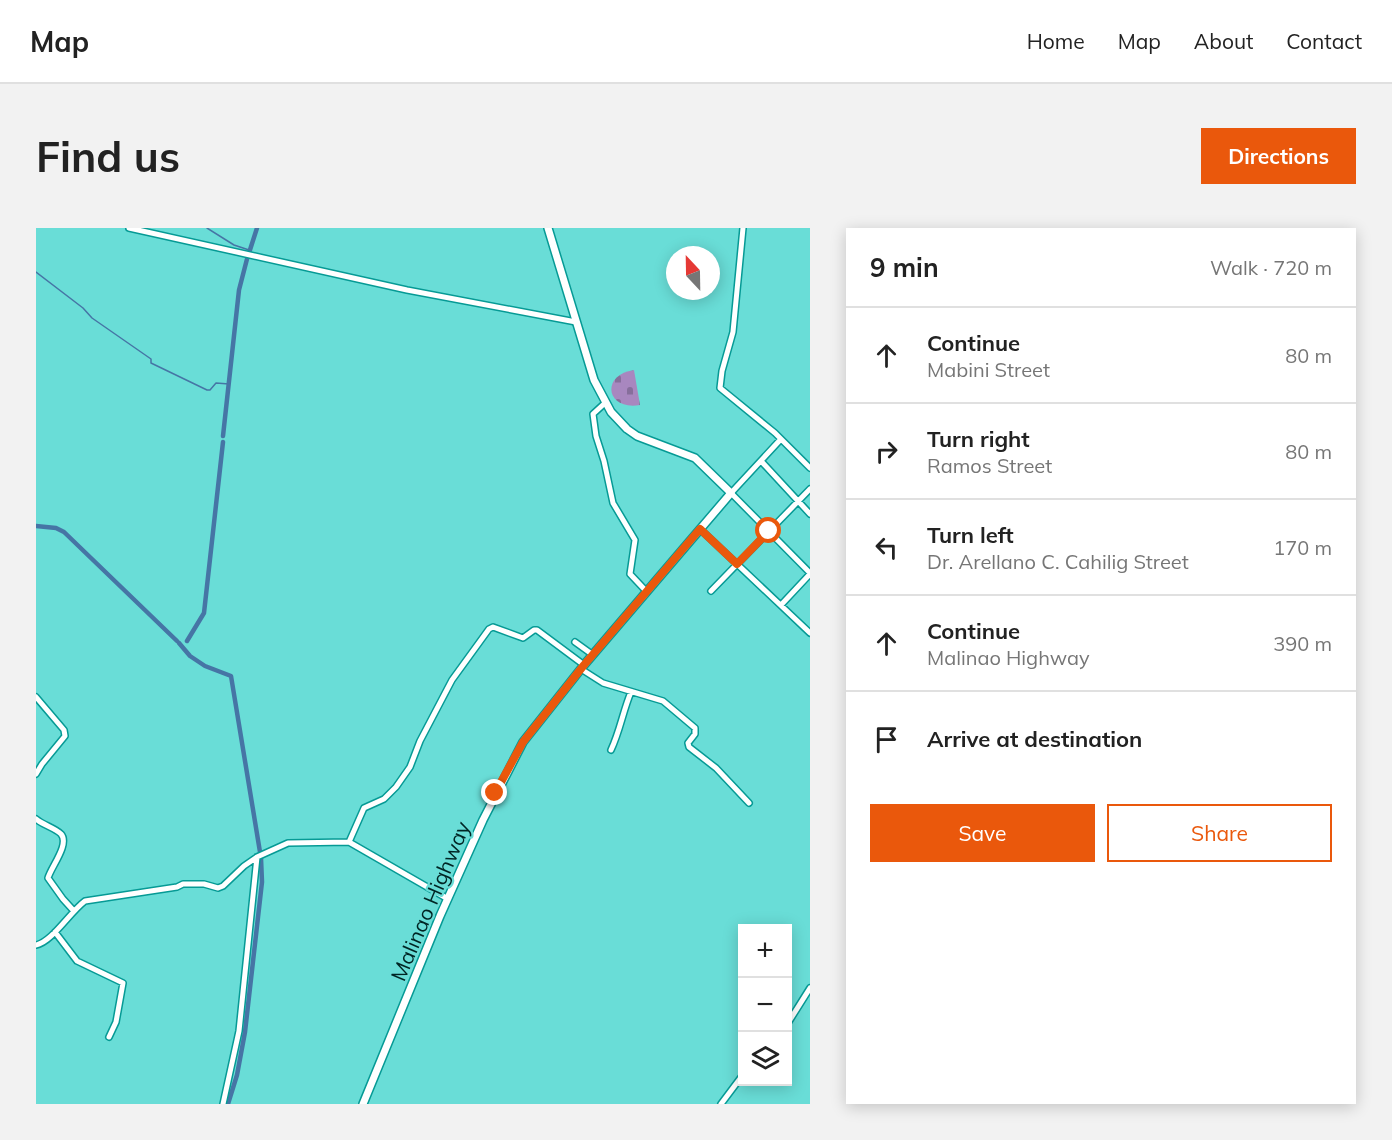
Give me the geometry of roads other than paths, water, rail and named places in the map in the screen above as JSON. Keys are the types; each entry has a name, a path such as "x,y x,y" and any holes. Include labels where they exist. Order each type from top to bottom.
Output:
{"main road":[{"path":"548,228 594,380 605,403 632,433 695,458 731,493"},
{"name":"Malinao Highway","path":"363,1104 448,899 495,793 523,742 582,667 731,493"}],"street":[{"path":"129,228 407,291 576,322"},
{"path":"743,228 733,332 720,388 781,439 810,468"},
{"path":"605,403 592,414 596,436 613,503 635,540 630,574 647,592"},
{"path":"781,439 731,493 810,574 781,605"},
{"path":"761,461 810,514"},
{"path":"711,591 810,489"},
{"path":"700,529 810,633"},
{"path":"349,842 364,808 384,799 410,767 420,741 452,680 489,629 493,627 523,638 537,630 603,683 663,701 695,728 695,734 688,743 689,747 716,768 749,803"},
{"path":"575,642 593,655"},
{"path":"611,750 619,729 621,715 631,692"},
{"path":"36,697 64,730 65,736 36,774"},
{"path":"36,819 61,834 64,840 64,845 48,878 74,910"},
{"path":"36,945 45,942 85,901 125,893 177,887 183,884 204,884 218,888 257,857 288,843 349,842 448,899"},
{"path":"223,1104 239,1031 257,857"},
{"path":"55,932 77,961 123,982 116,1022 109,1037"},
{"path":"792,1017 810,988"},
{"path":"721,1104 738,1081"}],"waterway":[{"path":"207,228 234,245 249,250"},
{"path":"249,253 257,228"},
{"path":"223,436 239,290 247,259"},
{"path":"36,272 83,308 92,318 151,359 151,363 207,390 210,390 216,383 229,384"},
{"path":"187,641 204,613 223,442"},
{"path":"36,526 56,528 64,532 177,641"},
{"path":"179,643 190,656 205,666 231,676 260,852"},
{"path":"228,1104 237,1075 245,1032 262,882 261,858"}]}
